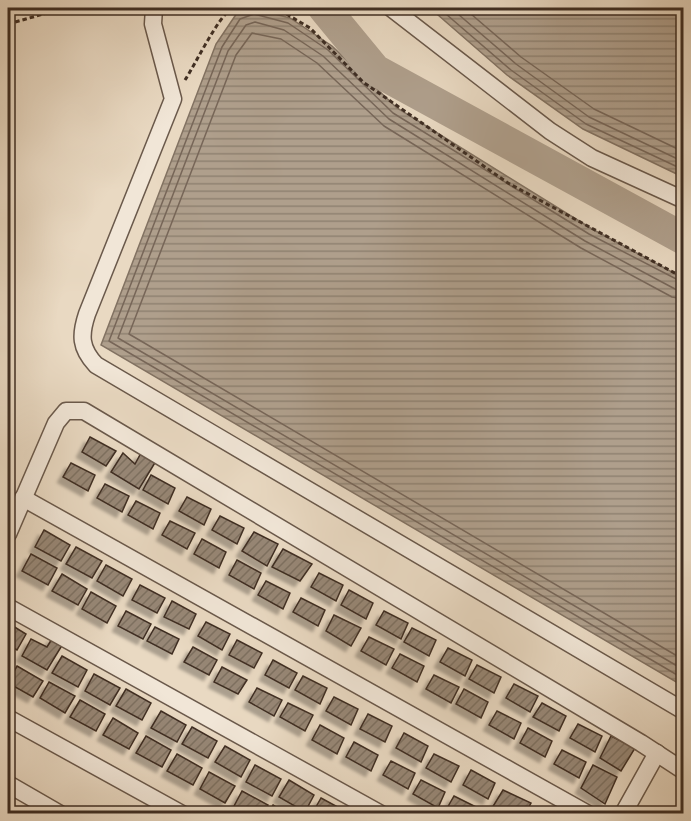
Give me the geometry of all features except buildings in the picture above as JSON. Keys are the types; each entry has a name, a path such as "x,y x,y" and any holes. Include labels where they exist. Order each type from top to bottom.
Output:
{"street":[{"path":"154,8 153,24 173,99 84,321 82,344 87,356 96,364 684,711"},
{"path":"391,8 550,131 592,158 684,200"},
{"path":"8,534 56,423 66,411 84,411 684,771"},
{"path":"23,498 588,813"},
{"path":"8,607 381,813"},
{"path":"8,718 182,813"},
{"path":"623,813 657,753"},
{"path":"8,784 60,813"}],"path":[{"path":"8,24 65,8"},
{"path":"173,99 209,42 222,14 232,8"},
{"path":"265,8 283,12 310,28 363,82 508,183 684,278"}],"water":[{"path":"430,8 683,8 683,177 583,129 507,75"},
{"path":"255,9 290,18 332,46 397,108 592,229 683,278 683,686 101,345 216,44 237,13"}],"waterway":[{"path":"324,8 375,70 684,239"}]}
